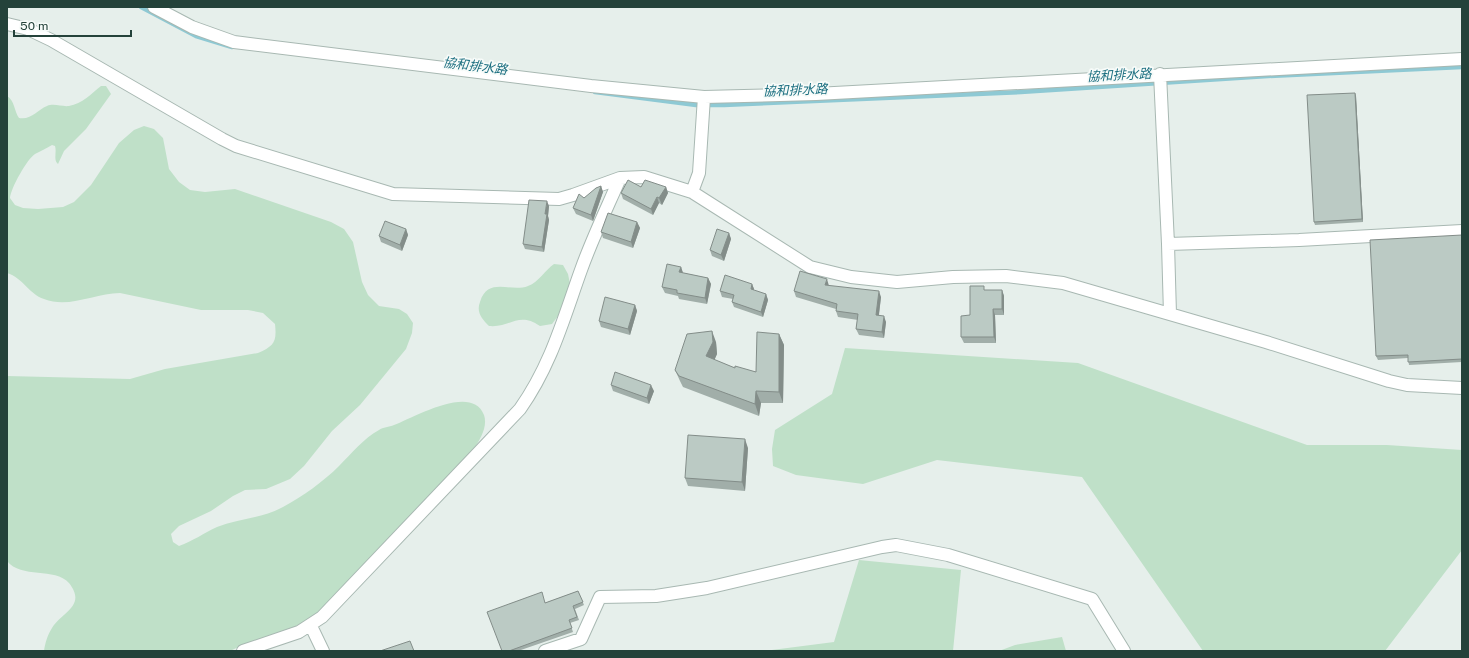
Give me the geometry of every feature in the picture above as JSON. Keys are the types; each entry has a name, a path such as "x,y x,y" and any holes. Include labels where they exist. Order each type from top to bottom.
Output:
{"street":[{"path":"154,7 192,27 234,42 704,99 1160,81 1462,59"},
{"path":"7,24 28,29 50,40 229,143 393,194 559,199 620,178 644,176 692,192 810,267 851,277 897,282 953,277 1006,276 1063,283 1266,342 1389,381 1407,385 1462,388"},
{"path":"1160,81 1170,314"},
{"path":"692,192 699,173 704,99"},
{"path":"243,651 299,632 311,626 322,617 520,409 532,392 552,354 581,268 620,178"},
{"path":"1168,244 1300,240 1462,231"},
{"path":"544,651 581,639 600,597 656,596 707,588 896,545 948,555 1092,599 1124,651"},
{"path":"311,626 323,651"}],"green space":[{"path":"101,86 106,86 111,94 86,129 64,151 58,164 56,160 55,146 52,145 35,154 24,167 11,193 10,198 15,205 23,208 38,209 63,207 74,202 91,185 119,143 134,130 144,126 154,129 163,138 169,169 179,182 190,190 205,192 235,189 331,222 344,229 353,242 362,282 368,295 379,306 399,309 407,314 413,323 412,333 406,349 360,405 332,431 304,466 290,479 266,489 245,490 233,496 211,511 179,526 171,534 173,542 179,546 217,527 267,514 283,507 320,483 363,442 382,428 394,425 442,405 455,402 468,402 477,406 484,415 485,419 481,437 474,449 318,613 308,620 286,630 230,651 44,651 52,628 74,603 74,591 69,583 63,578 55,575 21,570 7,561 7,376 130,379 165,369 258,353 268,348 275,339 275,324 263,313 248,310 201,310 120,293 72,301 53,302 34,294 17,278 7,273 7,96 12,101 19,118 27,118 50,105 74,105"},
{"path":"554,264 563,265 568,274 570,284 558,316 552,324 540,326 526,320 520,320 503,325 489,326 484,321 479,312 479,306 484,294 488,290 494,287 521,288 528,286 535,282"},
{"path":"845,348 1078,363 1307,445 1387,445 1462,450 1462,550 1385,651 1203,651 1082,477 937,460 863,484 796,475 773,466 772,449 775,430 832,394"},
{"path":"859,560 961,570 953,651 764,651 834,642"},
{"path":"1062,637 1066,651 999,651 1015,645"}],"building":[{"path":"1355,93 1362,219 1314,222 1307,95"},
{"path":"628,180 641,187 645,180 666,187 659,198 657,197 651,209 621,193"},
{"path":"601,186 591,215 573,208 579,194 584,198 596,188"},
{"path":"529,200 547,201 545,214 547,214 542,247 523,244"},
{"path":"608,213 637,222 631,242 601,232"},
{"path":"385,221 406,229 400,245 379,236"},
{"path":"717,229 729,233 721,255 710,250"},
{"path":"1462,235 1462,359 1408,362 1408,355 1376,356 1370,240"},
{"path":"667,264 681,267 679,272 708,278 705,298 677,293 677,290 662,287"},
{"path":"800,271 827,279 825,285 879,291 876,315 884,316 882,332 856,329 858,314 836,311 837,304 794,291"},
{"path":"725,275 752,284 751,289 766,294 761,312 732,302 734,295 720,291"},
{"path":"970,286 984,286 984,290 1002,290 1002,309 993,309 994,337 961,337 961,316 970,315"},
{"path":"605,297 635,305 628,329 599,321"},
{"path":"712,331 713,342 706,356 735,368 735,366 756,372 757,332 779,334 779,392 756,391 755,404 679,376 675,370 687,334"},
{"path":"615,372 651,385 647,398 611,385"},
{"path":"688,435 745,439 742,482 685,478"},
{"path":"578,591 583,602 573,606 577,617 569,620 572,628 509,651 502,651 487,612 542,592 545,603"},
{"path":"410,641 414,651 380,651"}],"waterway":[{"name":"協和排水路","path":"141,7 196,36 232,47"},
{"name":"協和排水路","path":"595,92 696,105 724,105 1021,92 1268,76 1462,67"}]}
